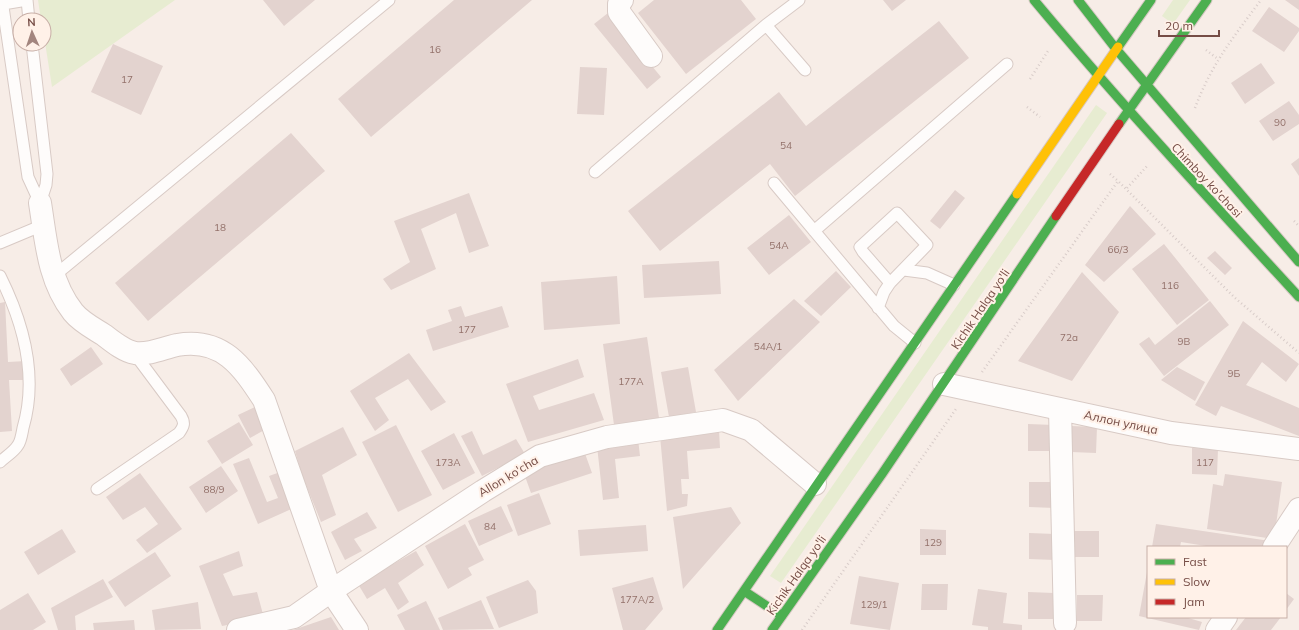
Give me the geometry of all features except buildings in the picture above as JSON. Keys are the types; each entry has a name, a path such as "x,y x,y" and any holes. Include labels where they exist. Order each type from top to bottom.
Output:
{"main road":[{"name":"Chimboy ko'chasi","path":"1034,0 1098,77 1299,297"},
{"name":"Chimboy ko'chasi","path":"1078,0 1116,49 1299,262"},
{"path":"717,630 815,484 915,343 1151,0"},
{"name":"Kichik Halqa yo'li","path":"772,630 944,384 1094,160 1207,0"},
{"path":"744,591 782,616"}],"street":[{"path":"622,0 619,4 619,12 651,56"},
{"path":"40,203 54,276 68,305 80,319 126,350 134,353 145,354 176,346 205,345 218,348 230,356 248,375 264,400 331,591 357,630"},
{"name":"Аллон улица","path":"944,384 1171,433 1299,449"},
{"path":"1060,409 1065,623"},
{"name":"Allon ko'cha","path":"238,630 294,618 331,591 483,491 540,456 607,437 723,420 751,430 815,484"},
{"path":"1275,546 1299,509"},
{"path":"1217,630 1225,618"}],"lane":[{"path":"28,12 27,0 2,2 28,177 40,203"},
{"path":"54,276 389,0"},
{"path":"595,172 766,26 799,0"},
{"path":"766,26 805,70"},
{"path":"33,52 47,174 46,185 40,203"},
{"path":"814,231 1007,64"},
{"path":"774,183 878,308 894,326 915,343"},
{"path":"878,308 884,292 890,283 927,245 899,214 896,213 860,247 890,283"},
{"path":"0,243 43,225"},
{"path":"904,270 927,273 954,285"},
{"path":"0,276 11,300 24,339 28,370 28,410 18,445 0,462"},
{"path":"96,489 179,433 184,428 184,422 181,416 134,353"}],"path":[{"path":"1195,109 1203,86 1218,59 1261,0"},
{"path":"1030,79 1051,47"},
{"path":"1206,50 1218,59"},
{"path":"1027,107 1040,117"},
{"path":"1127,188 1150,163"},
{"path":"1110,174 1127,188 1234,298 1299,354"},
{"path":"802,630 969,389 1118,181"},
{"path":"1294,220 1299,226"}],"green space":[{"path":"38,0 175,0 52,87 47,52 52,52 52,12 40,12"},
{"path":"1173,0 1190,0 1173,24 1162,16"},
{"path":"1096,105 1107,113 781,583 770,576"}],"traffic: fast":[{"path":"1034,0 1131,113 1299,297"},
{"path":"1078,0 1116,49 1299,262"},
{"path":"1118,47 1151,0"},
{"path":"1119,124 1207,0"},
{"path":"717,630 1017,194"},
{"path":"772,630 882,474 1056,216"},
{"path":"744,591 782,616"}],"traffic: slow":[{"path":"1017,194 1118,47"}],"traffic: jam":[{"path":"1056,216 1119,124"}]}
